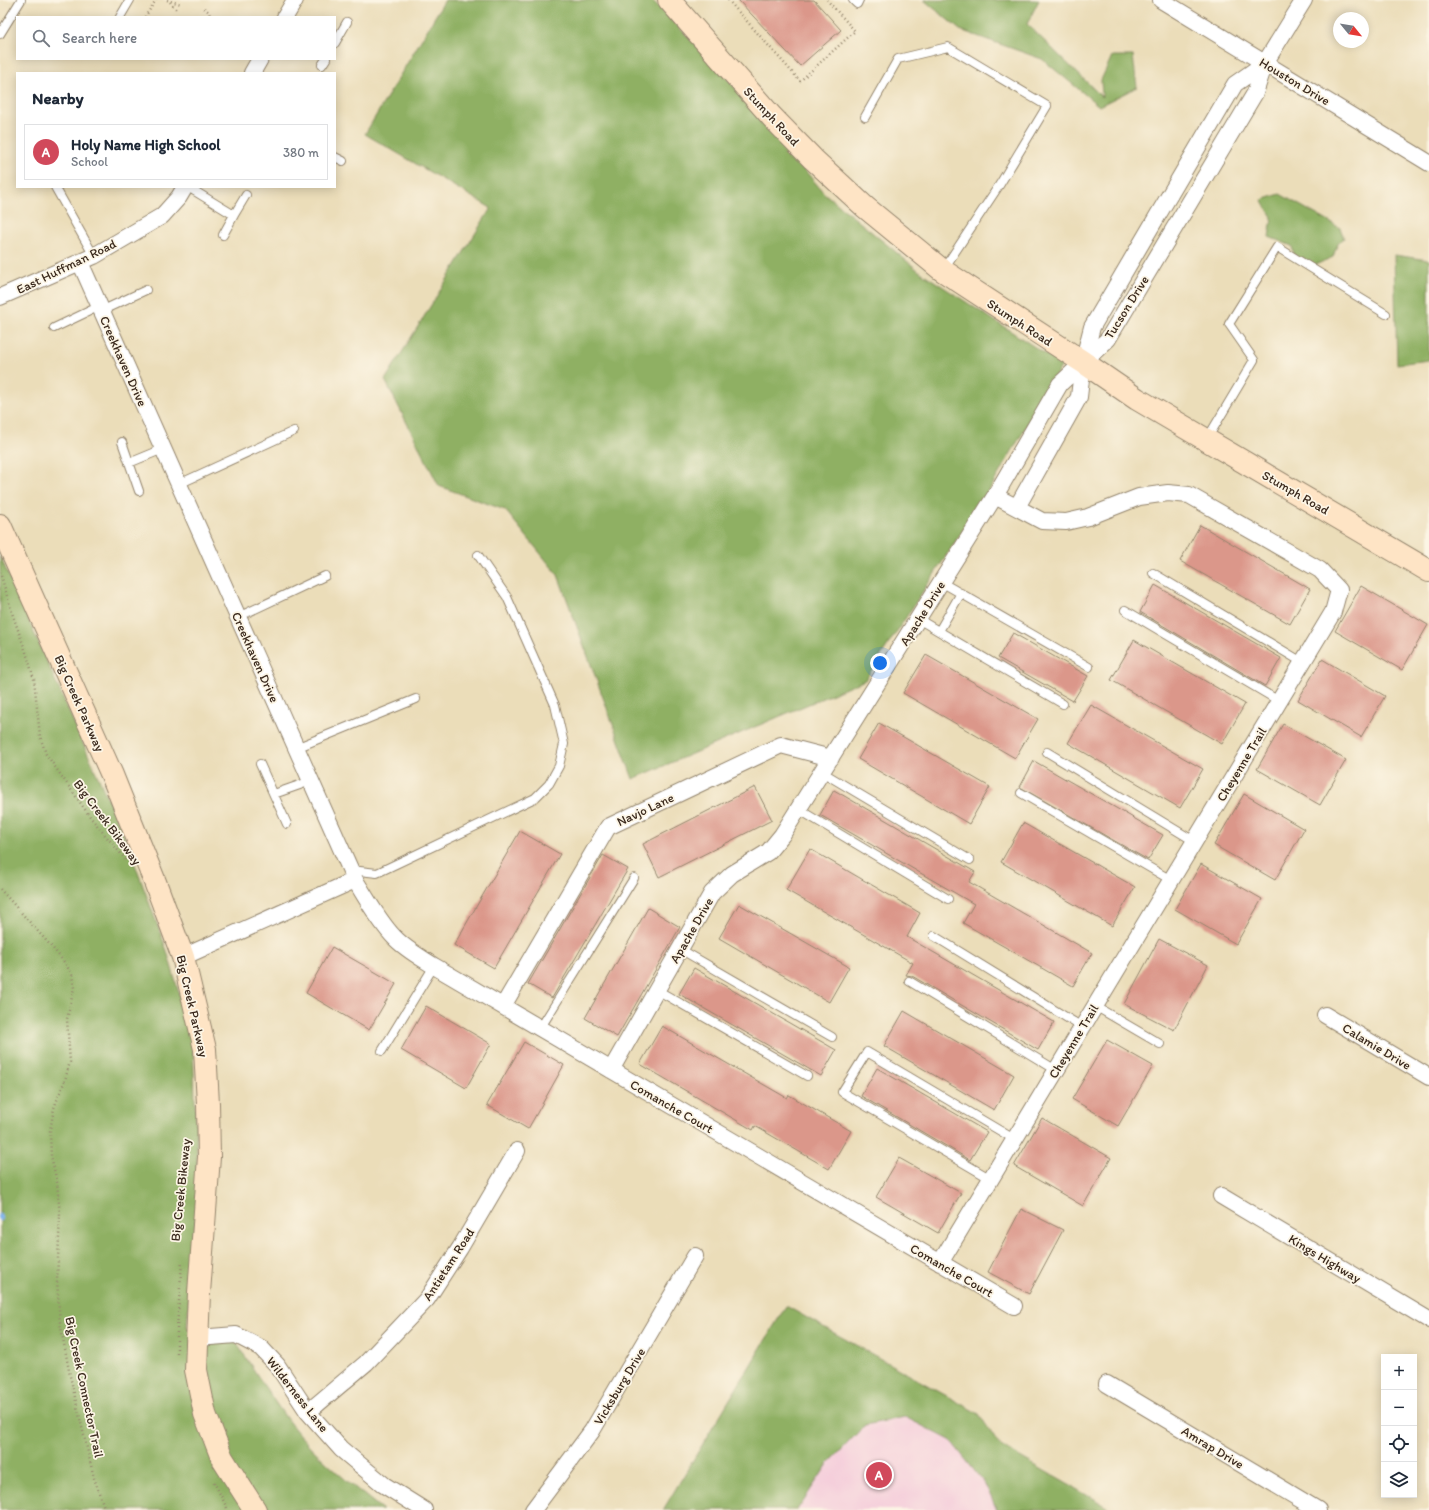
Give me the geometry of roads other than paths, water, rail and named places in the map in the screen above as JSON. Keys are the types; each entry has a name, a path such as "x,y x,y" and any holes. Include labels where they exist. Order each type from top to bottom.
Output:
{"street":[{"path":"288,16 295,0"},
{"name":"Stumph Road","path":"669,0 767,112 813,159 871,212 942,270 1137,399 1429,571"},
{"name":"Houston Drive","path":"1161,0 1429,163"},
{"name":"Tucson Drive","path":"1083,362 1108,339 1255,93 1265,63 1304,0"},
{"path":"253,72 259,60"},
{"name":"Tucson Drive","path":"1083,362 1092,327 1235,84 1265,63"},
{"name":"East Huffman Road","path":"0,297 87,259 162,216 185,188"},
{"name":"Creekhaven Drive","path":"87,259 100,308 353,875"},
{"path":"1016,507 1079,396 1083,362"},
{"name":"Apache Drive","path":"611,1070 712,893 732,874 768,852 782,835 995,496 1060,384 1083,362"},
{"name":"Cheyenne Trail","path":"940,1263 1332,612 1339,590 1320,570 1189,495 1168,494 1139,497 1088,517 1066,522 1042,521 995,496"},
{"name":"Big Creek Parkway","path":"0,525 112,775 183,957 205,1049 208,1104 209,1157 199,1293 196,1370 205,1414 222,1458 255,1510"},
{"name":"Navjo Lane","path":"503,1006 608,827 781,745 831,758"},
{"path":"183,957 353,875"},
{"name":"Comanche Court","path":"353,875 376,915 394,937 412,952 1014,1306"},
{"name":"Calamie Drive","path":"1325,1015 1429,1077"},
{"name":"Antietam Road","path":"308,1412 366,1363 427,1299 460,1248 517,1151"},
{"name":"Kings Highway","path":"1221,1196 1429,1320"},
{"name":"Vicksburg Drive","path":"533,1510 592,1431 695,1256"},
{"name":"Wilderness Lane","path":"198,1338 236,1336 261,1348 277,1365 308,1412 341,1449 384,1486 424,1510"},
{"name":"Amrap Drive","path":"1107,1384 1318,1510"}],"lane":[{"path":"0,34 21,0"},
{"path":"121,16 130,0"},
{"path":"853,0 857,4 859,0"},
{"path":"336,41 347,22"},
{"path":"865,116 898,59 948,47 1047,106 1000,184 942,270"},
{"path":"336,158 343,161"},
{"path":"55,188 87,259"},
{"path":"188,188 234,215"},
{"path":"223,235 246,195"},
{"path":"1207,440 1254,360 1229,324 1276,247 1386,314"},
{"path":"54,328 146,290"},
{"path":"179,484 294,431"},
{"path":"122,442 139,491"},
{"path":"130,463 163,449"},
{"path":"353,875 377,873 535,798 549,784 559,766 564,744 555,705 507,597 478,555"},
{"path":"1153,573 1302,662"},
{"path":"238,617 325,576"},
{"path":"941,582 1089,667"},
{"path":"939,631 961,593"},
{"path":"1125,610 1279,701"},
{"path":"918,619 1063,704"},
{"path":"296,748 416,699"},
{"path":"1047,752 1194,841"},
{"path":"260,764 287,824"},
{"path":"822,772 970,860"},
{"path":"274,794 311,781"},
{"path":"1021,793 1171,880"},
{"path":"798,809 948,899"},
{"path":"541,1027 634,878"},
{"path":"934,936 1082,1027"},
{"path":"680,948 832,1038"},
{"path":"382,1051 434,966"},
{"path":"909,981 1056,1070"},
{"path":"657,990 807,1076"},
{"path":"1095,1006 1160,1044"},
{"path":"991,1179 842,1092 867,1052 1014,1139"}],"place":[{"name":"Holy Name High School","path":"879,1475"}]}
